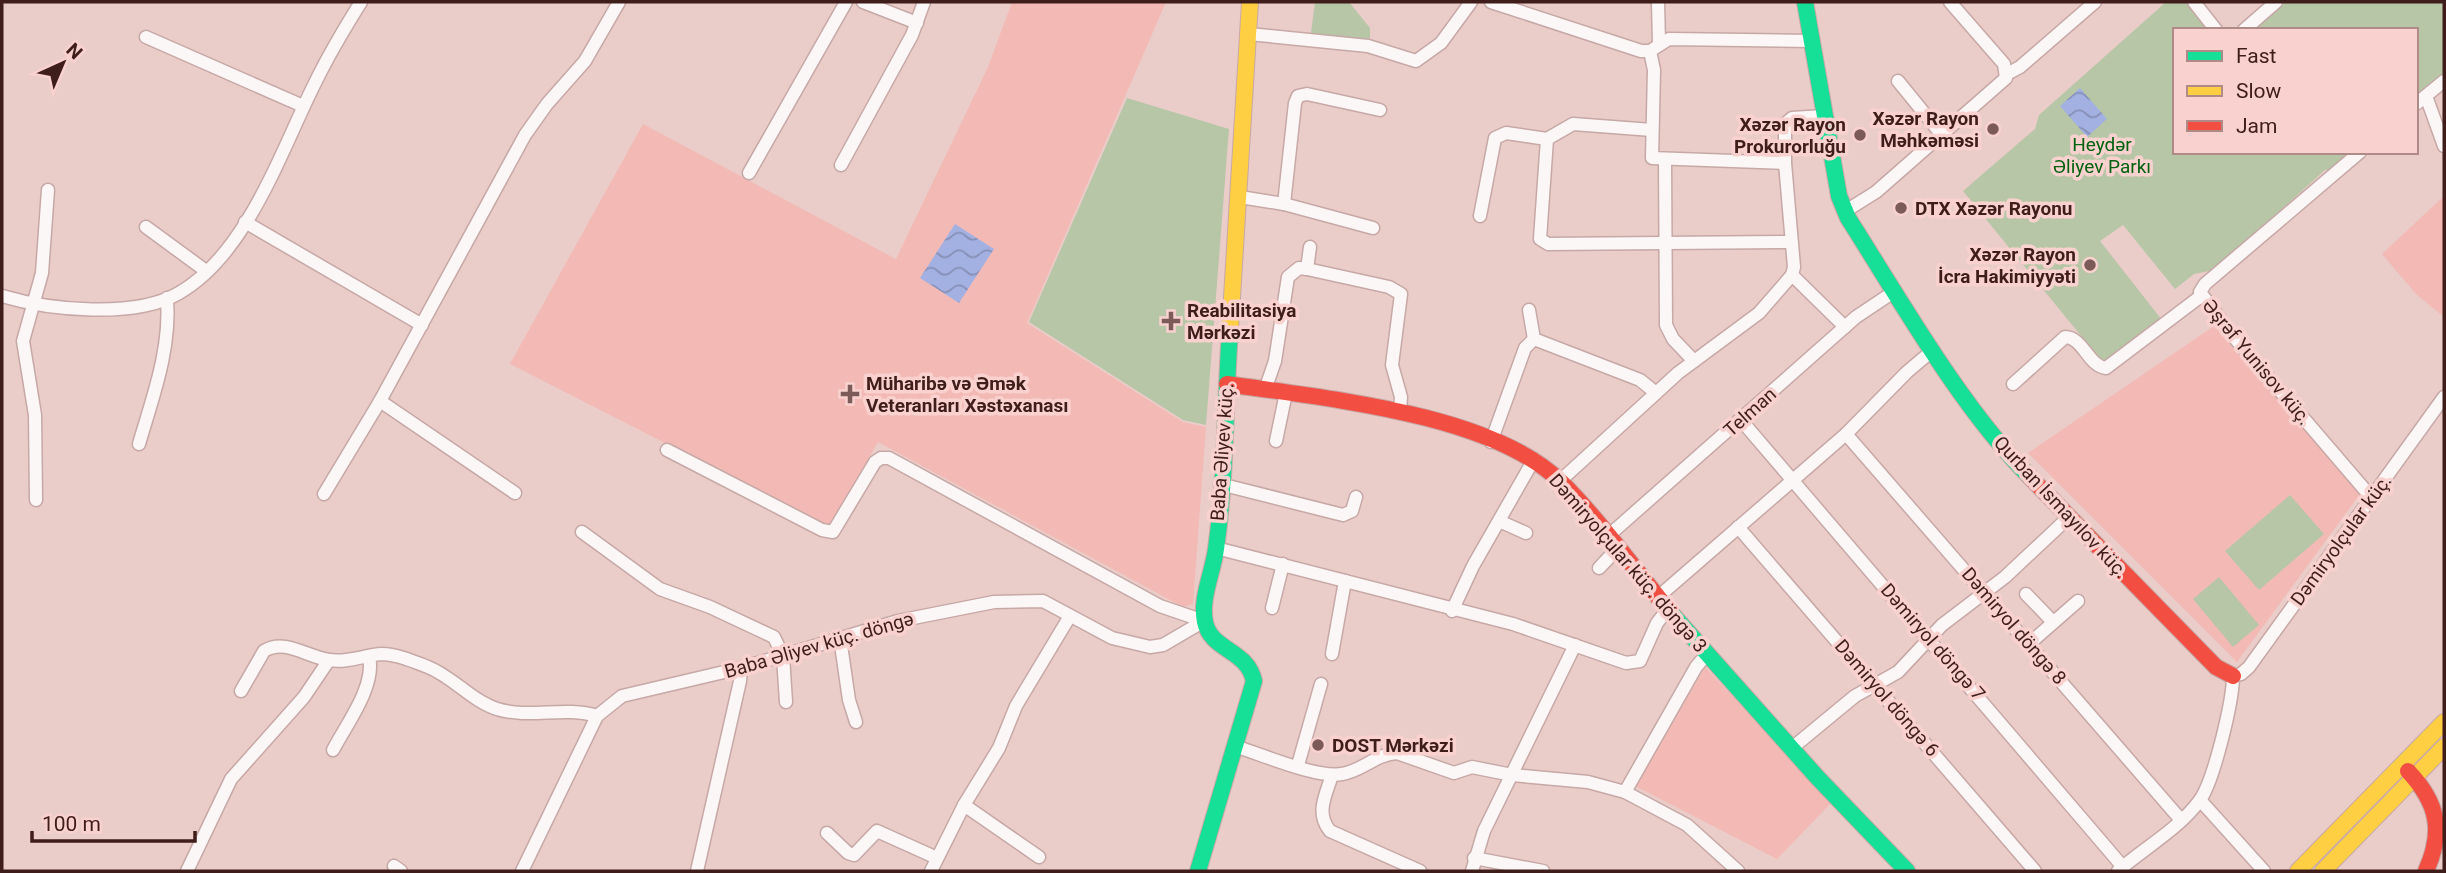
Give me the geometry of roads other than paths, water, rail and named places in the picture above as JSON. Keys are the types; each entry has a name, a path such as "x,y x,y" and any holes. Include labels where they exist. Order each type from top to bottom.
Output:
{"street":[{"path":"2,296 33,304 121,308 167,298 190,286 206,271 245,222 303,106 361,2"},
{"path":"324,495 380,401 525,135 547,104 589,55 619,2"},
{"path":"749,173 846,2"},
{"path":"863,2 917,23"},
{"path":"841,165 917,23 924,2"},
{"name":"Baba Əliyev küç.","path":"1204,621 1216,548 1240,197 1250,2"},
{"path":"1248,34 1368,46 1416,61 1441,43 1471,2"},
{"path":"1491,2 1629,47 1654,47 1669,39 1811,41"},
{"path":"1658,2 1650,153 1655,160 1785,163"},
{"name":"Qurban İsmayılov küç.","path":"1805,2 1824,116 1844,212 1933,350 2002,447 2216,667 2233,676"},
{"path":"1950,2 1999,57 2007,74"},
{"path":"1844,212 1867,199 1999,86 2007,74 2036,55 2095,2"},
{"path":"2194,2 2214,28"},
{"path":"2246,28 2276,2"},
{"path":"146,37 303,106"},
{"path":"2444,80 2421,100 2444,146"},
{"path":"1898,81 1942,135"},
{"path":"1284,204 1298,96 1307,94 1380,110"},
{"path":"1560,481 1694,360 1759,313 1791,275 1794,267 1785,163 1786,121 1824,116"},
{"path":"1480,216 1495,138 1506,133 1547,139 1573,124 1652,130"},
{"path":"1547,139 1539,235 1544,243 1791,242"},
{"name":"Əşrəf Yunisov küç.","path":"2358,154 2205,284 2201,288 2201,296 2371,497"},
{"path":"1665,160 1666,325 1673,339 1694,360"},
{"path":"36,500 35,415 23,341 41,273 48,190"},
{"path":"1240,197 1284,204 1373,228"},
{"path":"245,222 422,325"},
{"path":"146,227 206,271"},
{"path":"1307,268 1310,247"},
{"path":"1265,390 1275,362 1288,277 1298,268 1307,268 1389,287 1401,295 1392,365 1401,397 1400,412"},
{"path":"1791,275 1845,327"},
{"name":"Telman","path":"1599,568 1612,543 1741,420 1845,327 1895,291"},
{"path":"2013,384 2065,337 2074,338 2097,365 2106,368 2201,296"},
{"path":"139,444 164,362 168,333 167,298"},
{"path":"1530,310 1534,339"},
{"path":"1534,339 1640,380 1656,393"},
{"path":"1491,442 1520,359 1525,348 1534,339"},
{"path":"1216,548 1345,580 1452,611 1513,624 1626,663 1640,661 1663,603 1738,527 1846,434 1933,350"},
{"name":"Dəmiryolçular küç. döngə 3","path":"1227,384 1400,412 1491,442 1533,461 1560,481 1707,654 1907,871"},
{"path":"1276,441 1286,393"},
{"name":"Dəmiryolçular küç.","path":"2233,676 2241,674 2249,667 2444,397"},
{"path":"380,401 515,494"},
{"name":"Dəmiryol döngə 7","path":"1741,420 1931,638 2120,869"},
{"name":"Dəmiryol döngə 8","path":"1846,434 2181,820"},
{"path":"667,450 822,530 833,532 874,462 889,458 1160,606 1204,621 1210,635 1243,656 1254,673 1237,747 1198,871"},
{"path":"1452,611 1473,566 1533,461"},
{"path":"1220,484 1343,515 1352,511 1356,497"},
{"path":"1792,748 1850,701 1898,672 1951,617 1985,591 2068,517"},
{"path":"1499,521 1526,533"},
{"name":"Dəmiryol döngə 6","path":"1738,527 2035,871"},
{"path":"582,532 660,589 762,629 774,637 783,656 786,702"},
{"path":"1272,608 1283,564"},
{"path":"1332,654 1345,580"},
{"path":"2026,594 2053,622"},
{"name":"Baba Əliyev küç. döngə","path":"522,871 597,716 622,696 741,668 916,617 994,602 1036,599 1112,638 1150,646 1163,645 1204,621"},
{"path":"2030,643 2078,601"},
{"path":"932,871 964,805 993,760 1016,706 1070,616"},
{"path":"841,638 849,700 856,722"},
{"path":"241,691 258,659 272,646 280,645 329,660 389,655 428,667 496,708 519,713 569,710 597,716"},
{"path":"1543,871 1473,865 1484,831 1575,645"},
{"path":"1625,792 1696,667 1707,654"},
{"path":"333,750 368,680 369,657"},
{"path":"187,871 231,779 321,676 329,660"},
{"path":"697,871 741,668"},
{"path":"2120,869 2181,820 2200,800 2210,777 2231,698 2233,676"},
{"path":"1298,765 1321,684"},
{"path":"2298,871 2444,722"},
{"path":"1237,747 1332,775 1349,772 1388,753 1397,752 1454,773 1472,767 1512,775 1588,782 1625,792 1686,825 1738,871"},
{"path":"2322,871 2444,747"},
{"path":"2402,764 2428,793 2443,828 2426,871"},
{"path":"1332,775 1321,811 1322,819 1330,831 1420,871"},
{"path":"2200,800 2264,871"},
{"path":"964,805 1039,857"},
{"path":"827,833 848,853 854,855 877,831 937,858"},
{"path":"2307,871 2325,843"}],"water":[{"path":"2080,88 2107,119 2087,137 2060,106"},
{"path":"955,224 994,249 959,303 920,278"}],"place":[{"name":"Xəzər Rayon Məhkəməsi","path":"1993,129"},
{"name":"Xəzər Rayon Prokurorluğu","path":"1860,135"},
{"name":"DTX Xəzər Rayonu","path":"1901,208"},
{"name":"Xəzər Rayon İcra Hakimiyyəti","path":"2090,265"},
{"name":"Reabilitasiya Mərkəzi","path":"1171,321"},
{"name":"Müharibə və Əmək Veteranları Xəstəxanası","path":"850,394"},
{"name":"DOST Mərkəzi","path":"1318,745"}],"park label":[{"name":"Heydər Əliyev Parkı","path":"2102,155"}]}
